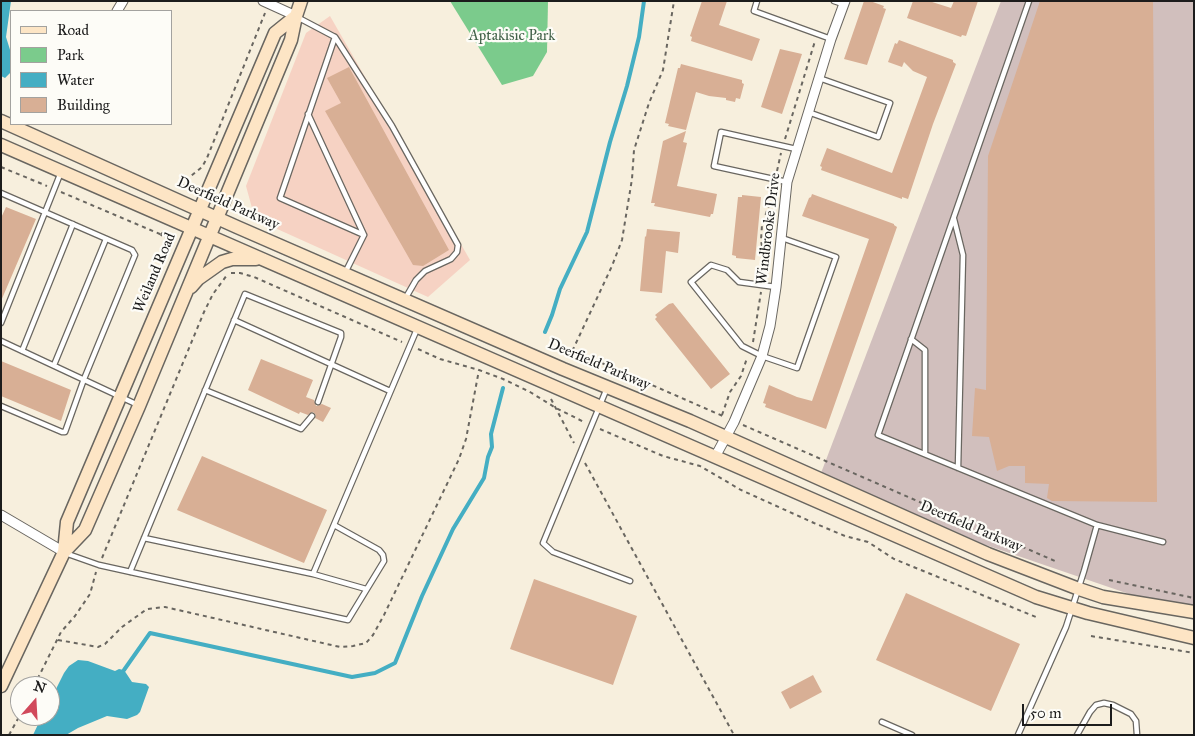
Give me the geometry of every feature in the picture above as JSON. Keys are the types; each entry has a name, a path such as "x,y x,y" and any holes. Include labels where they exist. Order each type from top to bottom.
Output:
{"main road":[{"name":"Weiland Road","path":"1,686 64,552 85,530 139,406 291,40 301,1"},
{"name":"Weiland Road","path":"64,552 67,522 275,33 296,16"},
{"name":"Deerfield Parkway","path":"1,121 217,218 726,437 988,554 1079,589 1110,598 1194,612"},
{"path":"1,145 1036,597 1072,609 1194,638"},
{"path":"186,293 198,279 222,262 232,259 264,260"}],"street":[{"path":"266,3 296,16"},
{"name":"Windbrooke Drive","path":"715,457 734,422 762,356 770,326 776,287 787,182 844,3"},
{"path":"1,515 64,552"}],"lane":[{"path":"757,1 754,11 831,39"},
{"path":"834,1 844,3"},
{"path":"1029,1 878,435 1097,525 1163,542"},
{"path":"296,16 335,37 392,126 458,245 457,252 451,259 426,271 416,280 404,299"},
{"path":"335,37 280,198 364,235"},
{"path":"808,112 878,137 890,103 819,78"},
{"path":"308,114 364,235"},
{"path":"787,182 714,166 721,132 796,149"},
{"path":"1,323 61,171"},
{"path":"1,193 132,250 135,255 84,379 65,432 1,406"},
{"path":"954,217 963,256 958,468"},
{"path":"22,351 73,224"},
{"path":"345,273 364,235"},
{"path":"776,287 739,282 727,270 710,265 691,282 742,346 762,356 797,368 836,257 781,238"},
{"path":"54,365 106,239"},
{"path":"130,572 245,294 341,333 318,402"},
{"path":"234,320 390,391"},
{"path":"313,574 418,328"},
{"path":"911,339 925,350 924,454"},
{"path":"1,341 139,406"},
{"path":"607,387 543,542 553,552 630,581"},
{"path":"205,390 301,429 312,416"},
{"path":"64,552 99,565 348,620 384,561 383,555 379,550 334,525"},
{"path":"1018,735 1066,628 1097,525"},
{"path":"144,538 313,574 366,589"},
{"path":"1076,735 1090,712 1096,706 1104,703 1113,705 1130,714 1136,721 1137,735"},
{"path":"882,722 912,735"}],"path":[{"path":"567,360 620,246 632,179 634,150 649,103 663,70 666,41 674,1"},
{"path":"187,179 202,167 207,158 266,3"},
{"path":"722,416 730,392 740,376 753,341 764,261 761,240 762,225 765,212 773,195 783,146 817,34"},
{"path":"1,166 161,236"},
{"path":"39,676 61,632 90,594 99,565 204,312 213,294 228,273 240,273 254,277 440,359 503,379 591,425 663,456 700,466 741,490 845,536 868,542 894,559 1036,617"},
{"path":"572,350 1055,561"},
{"path":"552,394 551,399 734,735"},
{"path":"1109,580 1194,598"},
{"path":"1091,636 1194,653"}],"shaded area":[{"path":"1001,1 1194,1 1194,609 1132,595 983,544 821,473"},
{"path":"330,16 470,260 428,297 255,219 246,186 306,33"}],"green space":[{"name":"Aptakisic Park","path":"450,1 548,1 547,52 533,76 502,85"}],"water":[{"path":"1,1 11,1 6,37 10,50 10,73 5,78 1,76"},
{"path":"78,660 88,661 115,671 119,669 124,670 132,682 146,684 149,687 140,712 127,719 107,716 66,735 33,735 37,726 60,726 60,681 69,666"}],"building":[{"path":"702,1 727,1 719,25 760,39 752,61 691,41 692,37 690,36"},
{"path":"864,1 884,6 883,8 886,9 867,65 844,59"},
{"path":"913,1 929,1 951,8 954,1 978,1 966,36 962,35 961,37 907,18"},
{"path":"1040,1 1153,1 1157,502 1052,501 1047,498 1049,484 1025,483 1025,466 1009,466 997,471 989,437 972,436 975,388 986,390 988,156"},
{"path":"899,40 953,60 956,64 933,124 908,199 902,197 902,199 821,170 822,167 820,166 827,148 892,173 927,77 913,71 904,62 902,67 888,62 895,43 897,44"},
{"path":"780,49 802,54 782,114 761,107"},
{"path":"681,64 742,80 744,84 740,99 736,98 735,102 726,100 726,98 696,92 686,130 668,126 669,124 665,123 678,68 680,68"},
{"path":"349,67 449,250 423,266 413,265 325,111 341,103 327,78"},
{"path":"686,131 683,142 687,143 677,186 717,194 713,214 710,217 654,206 655,203 651,203 663,141"},
{"path":"812,194 894,224 897,227 826,429 765,407 766,404 763,403 769,385 812,401 869,239 802,216"},
{"path":"742,195 761,197 755,260 736,258 736,256 732,255 738,197 742,197"},
{"path":"6,207 36,219 1,301 1,218"},
{"path":"647,229 680,232 678,253 666,251 662,293 640,291"},
{"path":"673,303 730,374 711,389 655,319 657,317 655,315"},
{"path":"261,359 313,380 306,397 314,400 316,406 322,404 331,408 323,422 315,418 316,415 313,412 308,415 300,412 299,414 248,390"},
{"path":"1,361 71,390 61,421 1,396"},
{"path":"202,456 327,510 304,563 177,510"},
{"path":"534,579 637,616 613,685 510,649"},
{"path":"906,593 1020,644 991,711 876,660"},
{"path":"813,675 822,692 790,709 781,692"}],"waterway":[{"path":"545,332 560,289 587,232 610,142 627,86 639,37 644,1"},
{"path":"124,670 150,633 352,677 375,673 395,663 422,596 453,529 484,478 492,447 491,434 503,388"}]}
